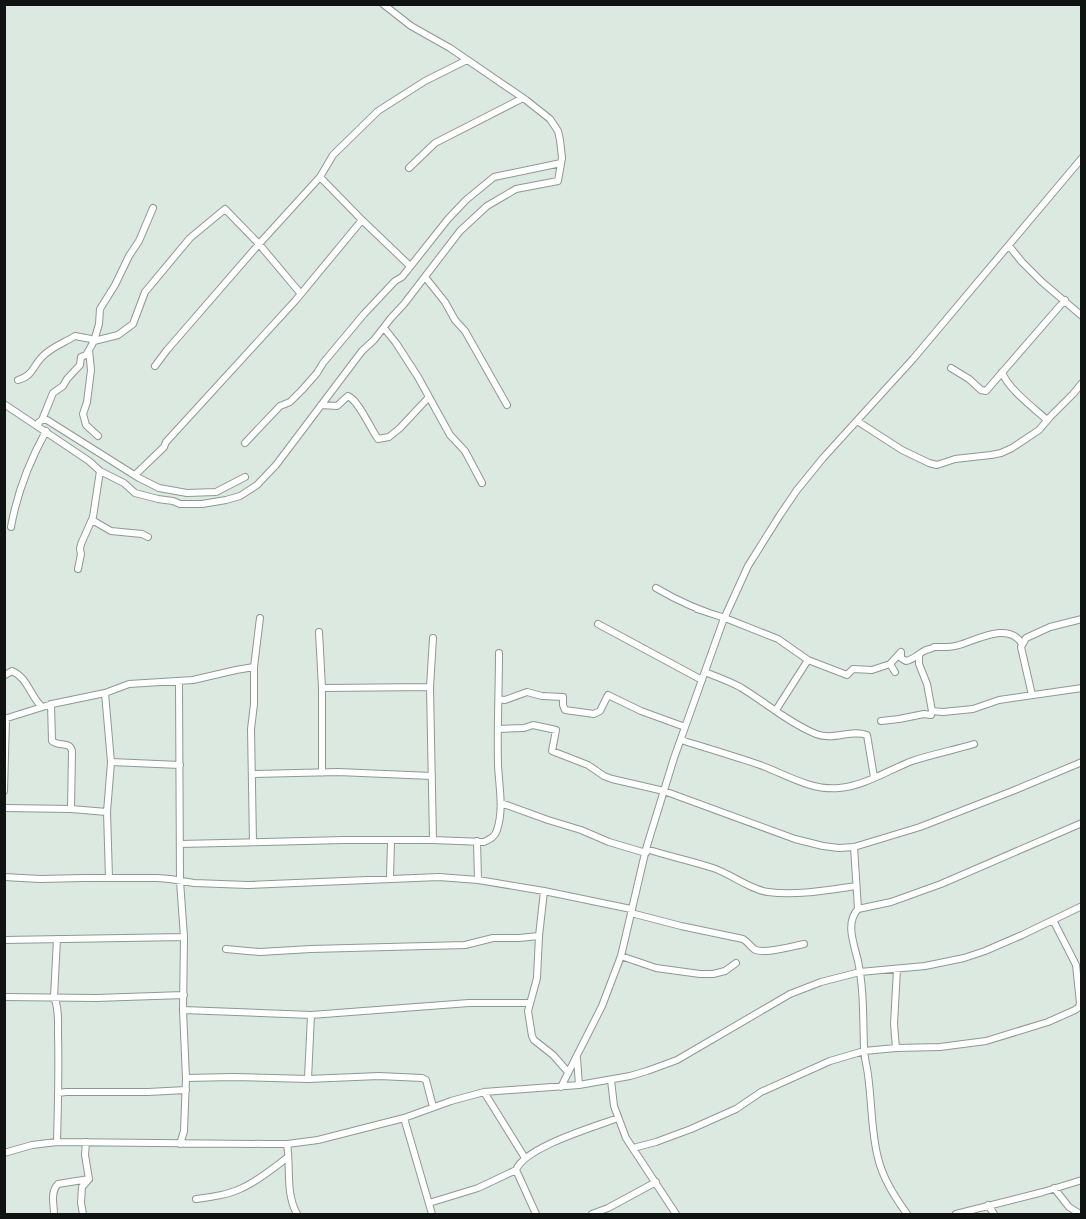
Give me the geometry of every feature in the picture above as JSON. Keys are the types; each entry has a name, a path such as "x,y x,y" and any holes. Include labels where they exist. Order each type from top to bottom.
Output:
{"street":[{"path":"4,404 89,460 100,471 124,483 135,493 185,504 210,503 244,494 276,465 362,351 384,328 460,231 488,206 516,189 558,181 561,163 560,140 558,131 544,113 440,42 411,26 383,4"},
{"path":"155,366 259,244 320,177 333,155 378,111 425,81 467,60"},
{"path":"409,168 435,143 523,98"},
{"path":"561,1087 602,1006 621,956 646,851 664,791 724,618 748,566 765,537 823,459 913,359 1082,158"},
{"path":"244,443 280,406 290,402 302,390 364,314 395,281 402,277 466,200 494,177 561,163"},
{"path":"320,177 410,266"},
{"path":"38,426 53,393 63,386 80,365 81,357 90,350 99,324 100,309 139,241 153,208"},
{"path":"94,342 118,335 133,324 145,292 190,238 225,208 301,294"},
{"path":"135,475 164,447 166,442 301,294 362,220"},
{"path":"1009,246 1042,282 1082,316"},
{"path":"425,277 445,302 454,320 465,331 507,405"},
{"path":"951,368 986,391 1065,300"},
{"path":"384,328 418,377 450,435 465,452 482,483"},
{"path":"18,380 33,372 41,358 55,347 75,336 91,339 94,342"},
{"path":"90,350 91,370 83,414 86,425 98,436"},
{"path":"1002,372 1010,385 1047,420"},
{"path":"857,421 924,462 937,465 955,459 1001,453 1019,444 1038,432 1082,383"},
{"path":"321,405 337,405 348,396 353,398 378,439 389,437 400,428 429,397"},
{"path":"42,420 47,420 159,488 187,494 216,492 245,477"},
{"path":"11,527 29,463 46,431"},
{"path":"78,569 81,544 92,520 100,471"},
{"path":"92,520 111,531 142,534 148,537"},
{"path":"656,588 697,609 778,639 808,660 847,675 853,669 872,670 890,664 901,652 902,658 906,661 912,660 934,647 947,648 999,633 1011,634 1022,644"},
{"path":"253,842 251,715 254,704 254,667 260,618"},
{"path":"1032,695 1022,644 1026,638 1044,629 1082,619"},
{"path":"598,624 702,680"},
{"path":"319,632 322,688 322,773"},
{"path":"433,638 430,687 433,840"},
{"path":"180,844 344,840 484,842 489,840 496,833 501,803 498,767 499,652"},
{"path":"919,656 919,664 927,684 933,711"},
{"path":"776,710 808,660"},
{"path":"890,664 895,672"},
{"path":"4,791 5,719 51,704 105,693 137,682 179,682 254,667"},
{"path":"4,675 12,671 20,676 42,707"},
{"path":"705,672 737,686 790,720 819,735 832,737 856,732 867,735 874,777"},
{"path":"179,682 180,881 184,937 183,1010 186,1078 184,1131 180,1144"},
{"path":"322,688 430,687"},
{"path":"933,711 973,709 999,700 1082,688"},
{"path":"499,699 505,700 527,692 542,696 563,697 562,705 566,710 594,714 600,711 608,695 685,727"},
{"path":"105,693 111,762 107,812 109,878"},
{"path":"51,704 52,741 69,745 72,748 71,809"},
{"path":"881,721 924,714 931,715 933,711"},
{"path":"498,729 524,728 533,725 555,730 552,751 588,765 604,776 664,791 795,839 838,848 854,847 949,816 1082,762"},
{"path":"681,740 822,788 855,785 931,755 974,744"},
{"path":"111,762 180,765"},
{"path":"252,774 338,772 432,776"},
{"path":"501,803 609,842 712,868 760,891 804,892 856,886"},
{"path":"4,808 107,812"},
{"path":"858,909 891,902 941,884 1082,823"},
{"path":"390,878 391,841"},
{"path":"477,842 478,880"},
{"path":"854,847 858,909 851,926 860,972 864,1051 872,1118 878,1158 888,1184 908,1215"},
{"path":"4,877 170,879 211,884 248,885 432,877 478,880 544,891 631,911 681,926 743,939 752,948 761,952 804,944"},
{"path":"544,891 537,978 528,1011 533,1038 568,1072"},
{"path":"4,1153 32,1145 57,1142 287,1144 318,1140 404,1118 484,1092 579,1085 639,1074 665,1065 701,1047 790,994 821,982 860,972 934,965 964,958 985,951 1082,906"},
{"path":"633,1149 691,1129 736,1109 761,1092 830,1061 864,1051 940,1047 986,1041 1048,1022 1076,1010 1081,1006 1076,965 1053,920"},
{"path":"226,949 260,952 465,945 493,938 539,936"},
{"path":"4,940 184,937"},
{"path":"57,939 54,997 58,1014 57,1142"},
{"path":"621,956 656,968 700,974 725,971 736,963"},
{"path":"896,1048 894,1023 897,969"},
{"path":"4,997 96,998 184,995"},
{"path":"183,1010 311,1015 462,1003 530,1004"},
{"path":"308,1079 311,1015"},
{"path":"577,1058 579,1085"},
{"path":"186,1078 308,1079 380,1076 422,1078 426,1080 433,1107"},
{"path":"610,1080 618,1118 626,1138 676,1215"},
{"path":"58,1093 186,1090"},
{"path":"484,1092 525,1158"},
{"path":"404,1118 432,1215"},
{"path":"536,1215 516,1170 518,1164 556,1141 618,1118"},
{"path":"86,1142 85,1155 89,1179"},
{"path":"287,1144 291,1203 297,1215"},
{"path":"196,1199 242,1188 273,1169 288,1156"},
{"path":"429,1203 478,1188 516,1170"},
{"path":"54,1215 53,1190 55,1186 89,1179"},
{"path":"83,1215 82,1187 89,1179"},
{"path":"956,1215 1082,1180"},
{"path":"592,1215 656,1182"},
{"path":"1054,1188 1069,1207 1080,1215"},
{"path":"988,1205 994,1215"}]}
